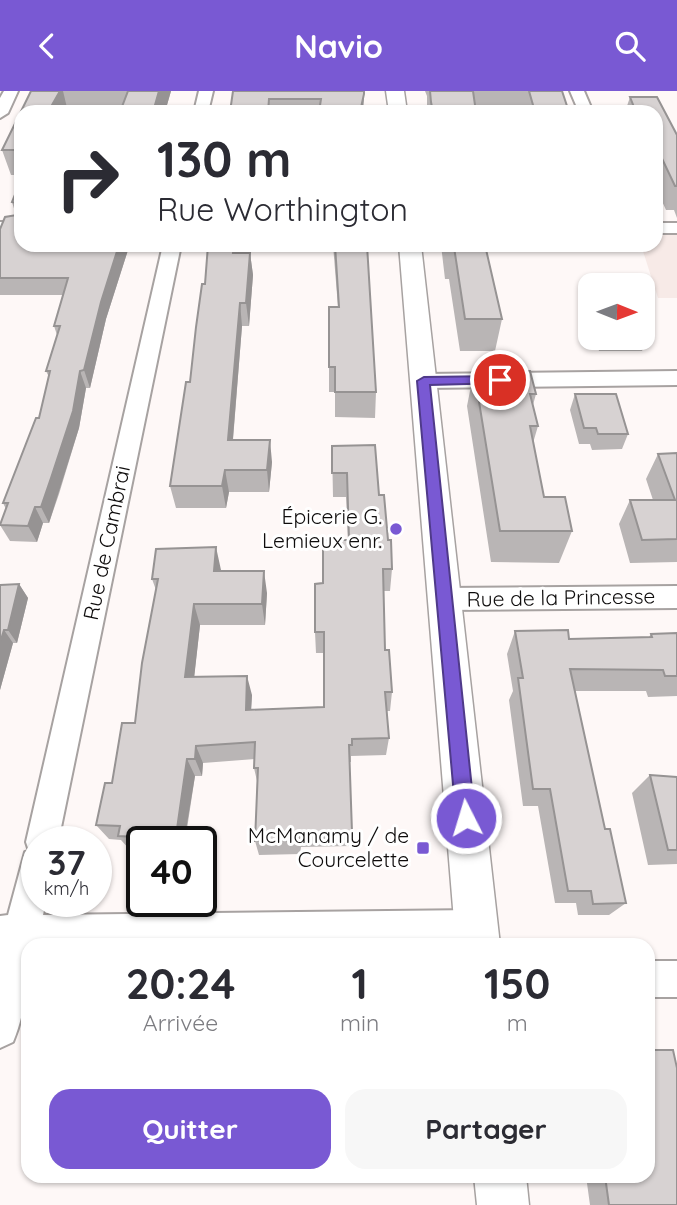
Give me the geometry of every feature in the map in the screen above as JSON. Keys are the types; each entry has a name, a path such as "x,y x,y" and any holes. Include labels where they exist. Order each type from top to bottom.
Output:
{"street":[{"path":"0,113 11,91"},
{"name":"Rue de Cambrai","path":"45,826 170,252"},
{"path":"11,932 477,936 411,252"},
{"path":"424,381 677,378"},
{"name":"Rue de la Princesse","path":"444,599 677,597"},
{"path":"0,1029 11,932 21,906"},
{"path":"655,979 677,979"},
{"path":"501,1183 503,1205"}],"shaded area":[{"path":"663,228 677,228 677,298 658,298 655,273 650,273 643,252 663,252"}],"building":[{"path":"31,91 60,91 52,105 24,105"},
{"path":"128,91 159,91 155,105 123,105"},
{"path":"233,91 364,91 362,105 320,105 321,99 269,99 269,105 231,105"},
{"path":"430,91 473,91 475,105 432,105"},
{"path":"529,91 562,91 567,105 533,105"},
{"path":"630,97 657,97 661,105 633,105"},
{"path":"663,108 677,135 675,186 663,161"},
{"path":"14,126 14,150 2,150"},
{"path":"14,216 14,252 117,252 84,370 80,371 73,411 41,507 35,507 28,526 0,525 8,503 3,503 36,418 39,418 50,371 46,371 60,326 54,326 68,278 0,278 0,229 5,217"},
{"path":"207,252 250,253 246,303 240,303 228,440 270,440 267,470 225,470 222,486 170,486 186,382 190,382 202,284 205,284"},
{"path":"335,252 367,252 376,392 335,392 335,367 329,367 329,307 339,307"},
{"path":"455,252 487,252 502,319 465,319"},
{"path":"474,371 530,371 536,394 530,394 538,426 530,426 544,497 565,497 572,531 500,531"},
{"path":"575,394 616,394 628,434 598,434 596,428 584,428"},
{"path":"375,445 379,495 384,495 388,540 391,540 392,569 383,569 385,650 389,650 392,692 385,692 389,738 352,739 352,745 349,745 352,832 299,834 298,840 255,841 258,768 254,768 255,742 196,746 195,759 187,759 177,826 126,826 126,836 118,836 120,826 96,825 105,783 112,783 122,723 135,723 142,663 158,579 152,579 156,549 216,547 214,571 264,571 262,604 194,604 185,677 247,676 246,710 324,707 324,632 315,632 315,584 323,583 323,540 349,540 347,473 332,473 332,446"},
{"path":"677,453 677,539 642,540 630,500 675,500 658,454"},
{"path":"19,584 8,630 4,630 0,643 0,585"},
{"path":"568,630 569,639 652,637 651,634 677,633 677,676 665,676 663,670 570,669 605,829 610,829 626,903 593,904 591,891 568,891 550,789 533,789 518,678 523,678 515,631"},
{"path":"650,775 677,777 677,850 668,850"},
{"path":"655,1050 673,1050 677,1068 677,1205 609,1205 606,1183 655,1183"}],"place":[{"name":"Épicerie G. Lemieux enr.","path":"396,529"},
{"name":"McManamy / de Courcelette","path":"423,848"}],"route":[{"path":"466,818 424,381 500,380"}]}
